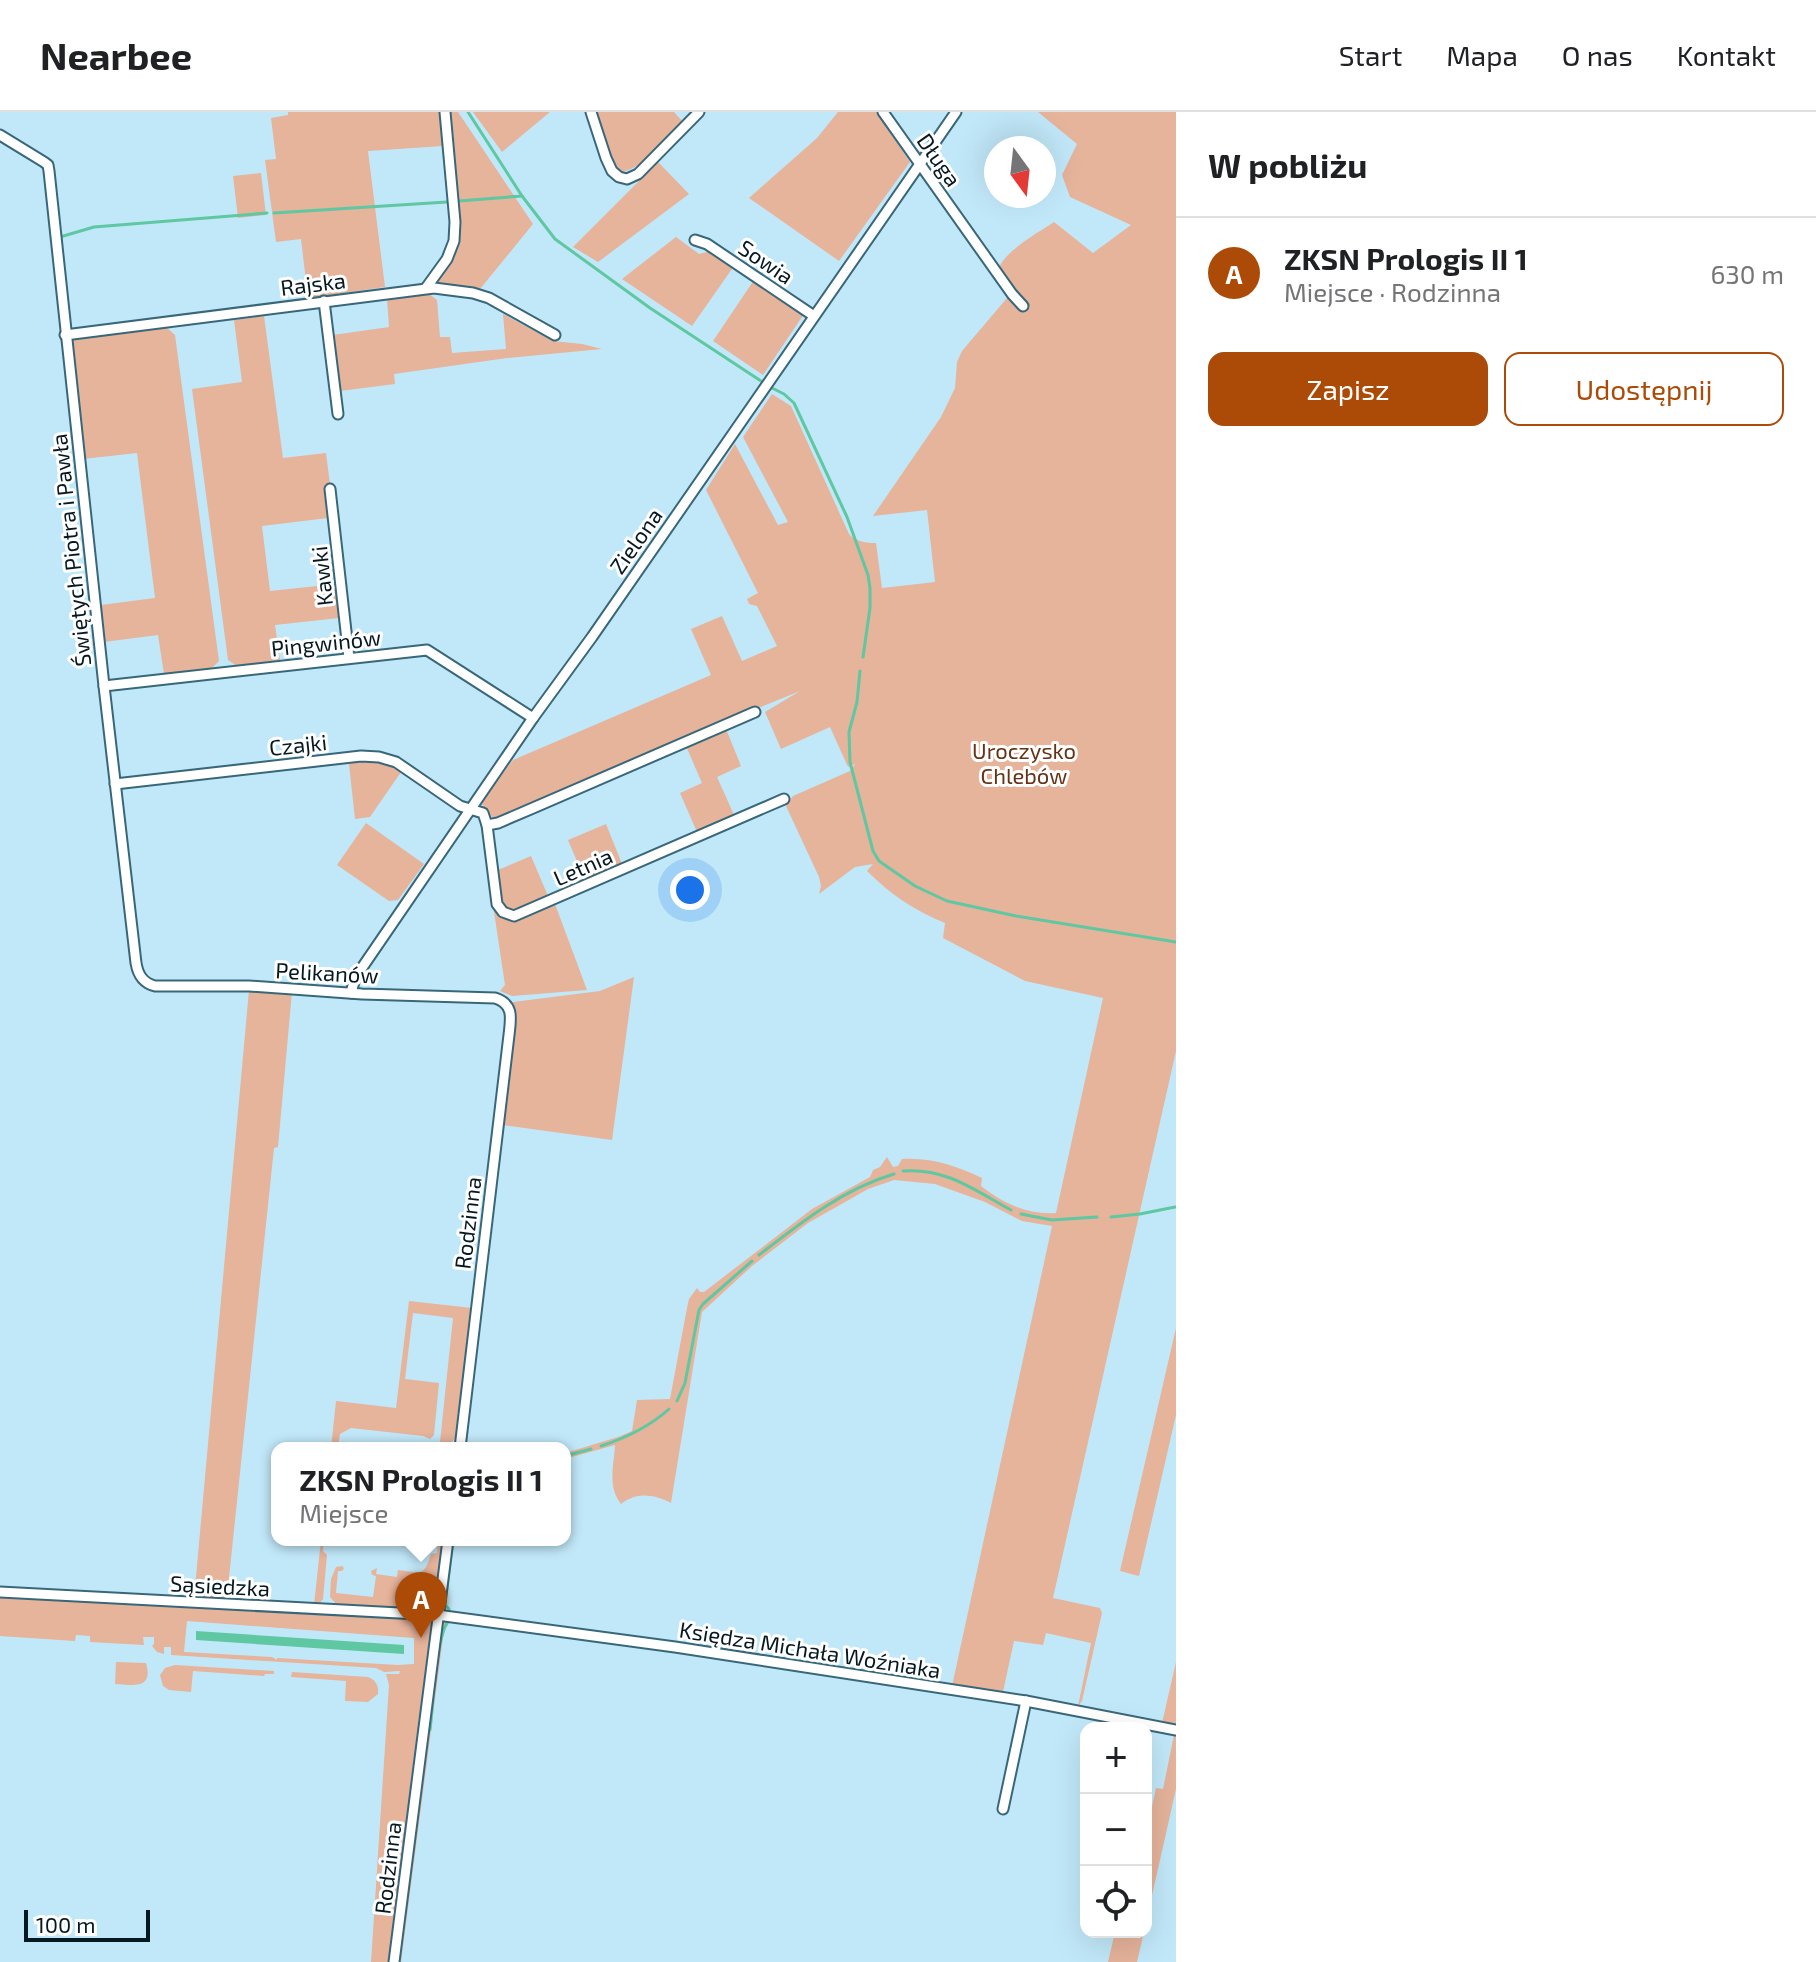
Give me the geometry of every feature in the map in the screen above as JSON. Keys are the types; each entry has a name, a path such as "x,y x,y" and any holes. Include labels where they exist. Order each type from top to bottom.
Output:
{"street":[{"path":"426,288 447,259 454,241 445,112"},
{"path":"591,112 609,166 619,177 627,179 638,174 699,112"},
{"name":"Długa","path":"883,112 1023,306"},
{"name":"Zielona","path":"351,993 355,978 470,809 956,112"},
{"name":"Świętych Piotra i Pawła","path":"0,135 44,162 48,168 136,963 138,973 146,983"},
{"name":"Sowia","path":"695,240 707,244 814,316"},
{"name":"Rajska","path":"65,335 441,288 489,298 555,335"},
{"path":"324,301 338,414"},
{"name":"Kawki","path":"330,489 349,658"},
{"name":"Pingwinów","path":"104,686 427,650 533,718"},
{"path":"470,809 483,813 487,825 498,823 755,712"},
{"name":"Czajki","path":"115,784 361,756 379,757 396,762 460,806 470,809"},
{"name":"Letnia","path":"487,825 497,904 506,915 514,916 784,799"},
{"name":"Pelikanów","path":"146,983 155,986 249,986 491,998 506,1003"},
{"name":"Rodzinna","path":"461,1442 511,1018 506,1003"},
{"name":"Rodzinna","path":"394,1962 447,1546"},
{"name":"Sąsiedzka","path":"0,1592 437,1615"},
{"name":"Księdza Michała Woźniaka","path":"437,1615 1026,1701 1176,1730"},
{"path":"1003,1809 1026,1701"}],"green space":[{"path":"288,112 442,112 443,146 368,151 385,287 308,298 301,239 276,242 265,160 276,159 271,118 288,115"},
{"path":"449,112 458,112 533,224 480,289 436,282 460,238"},
{"path":"473,112 550,112 502,152"},
{"path":"595,112 674,112 683,122 647,159 622,172 613,165"},
{"path":"838,112 876,112 910,162 839,261 749,198 817,138"},
{"name":"Uroczysko Chlebów","path":"1038,112 1176,112 1176,1051 1053,1598 1100,1608 1102,1613 1082,1701 1078,1706 1091,1643 1046,1633 1043,1645 1014,1641 1003,1692 952,1686 1052,1226 1022,1221 985,1202 935,1184 894,1180 868,1189 808,1223 752,1266 702,1312 671,1503 645,1496 621,1504 613,1483 615,1445 571,1457 571,1451 632,1431 637,1400 670,1399 689,1299 697,1288 704,1292 812,1209 870,1177 887,1157 893,1167 898,1166 902,1159 953,1166 982,1178 981,1186 1007,1203 1025,1210 1056,1213 1103,998 1025,981 943,938 945,923 903,901 885,887 867,871 873,864 855,867 819,894 819,877 786,806 793,796 850,771 855,764 848,767 830,727 781,749 765,712 800,691 640,756 507,815 492,817 482,804 513,760 711,675 691,629 722,616 742,661 777,646 757,606 749,604 747,599 758,593 706,490 735,444 778,525 788,522 743,437 772,394 791,406 849,534 861,542 876,543 882,588 935,582 927,510 873,516 941,417 955,388 957,362 962,351 1007,298 1025,302 999,268 1008,255 1054,222 1093,253 1131,225 1070,197 1062,175 1077,144"},
{"path":"658,162 689,194 598,262 573,247"},
{"path":"261,173 266,215 238,218 233,176"},
{"path":"676,237 699,254 711,251 734,266 692,326 622,279"},
{"path":"754,280 804,314 763,375 713,341"},
{"path":"428,293 437,300 440,337 450,337 452,353 506,349 503,314 553,341 602,349 507,358 394,374 395,384 340,391 333,335 389,327 387,299"},
{"path":"264,316 283,458 326,453 330,484 325,484 328,518 262,526 270,591 336,584 339,618 275,625 280,660 237,666 228,660 192,389 242,382 234,320"},
{"path":"166,327 175,335 219,661 212,668 164,674 158,635 104,642 101,605 155,598 137,453 83,459 70,347 74,340 83,338"},
{"path":"726,729 741,766 717,777 734,815 697,832 680,793 702,783 686,746"},
{"path":"373,759 386,762 401,772 370,817 355,819 349,764"},
{"path":"366,823 424,864 398,900 389,901 337,865"},
{"path":"606,824 622,864 585,880 568,840"},
{"path":"531,856 548,896 517,910 509,910 502,897 498,870"},
{"path":"555,904 587,990 512,996 500,991 505,985 493,905 507,917 522,918"},
{"path":"634,977 612,1140 502,1125 514,1018 513,1002 600,991"},
{"path":"249,990 292,992 278,1147 274,1148 227,1597 223,1600 194,1599"},
{"path":"409,1301 472,1308 457,1435 452,1442 440,1442 453,1318 413,1313 405,1379 439,1383 434,1435 430,1439 351,1428 340,1434 339,1442 332,1442 336,1401 396,1408"},
{"path":"1176,1328 1176,1415 1139,1576 1120,1571"},
{"path":"320,1546 323,1546 327,1555 323,1599 314,1605"},
{"path":"438,1546 443,1546 435,1604 431,1609 338,1606 330,1597 331,1579 336,1567 344,1568 338,1571 336,1593 373,1597 376,1576 371,1571 377,1568 376,1574 397,1577 398,1570 420,1572 426,1567 431,1554 437,1553"},
{"path":"0,1597 431,1621 391,1962 371,1962 389,1685 386,1674 399,1674 400,1671 171,1655 171,1647 164,1647 164,1654 157,1652 152,1646 154,1637 143,1637 144,1645 90,1642 90,1636 76,1635 75,1641 0,1636","holes":["187,1621 414,1638 414,1664 398,1665 184,1652"]},
{"path":"445,1621 450,1622 444,1630 401,1962 397,1962 439,1632"},
{"path":"116,1662 146,1663 147,1678 140,1684 115,1684"},
{"path":"1176,1662 1176,1726 1162,1723"},
{"path":"175,1665 274,1671 274,1674 193,1671 191,1692 169,1690 163,1686 160,1675 165,1668"},
{"path":"292,1672 368,1677 376,1684 378,1694 368,1702 345,1701 346,1681 291,1677"},
{"path":"1174,1735 1176,1789 1152,1895 1152,1806 1156,1788 1163,1789"},
{"path":"1114,1938 1143,1938 1137,1962 1108,1962"}],"shaded area":[{"path":"196,1631 404,1645 404,1654 196,1640"}],"waterway":[{"path":"468,112 522,196 555,239 650,308 761,381"},
{"path":"459,201 522,196"},
{"path":"274,213 447,202"},
{"path":"60,237 94,227 267,213"},
{"path":"772,388 794,403 847,517 868,575 870,608 863,657"},
{"path":"860,671 857,702 849,732 850,762 873,851 879,861 915,886 947,901 1016,916 1176,942"},
{"path":"903,1171 947,1177 1011,1210"},
{"path":"759,1255 840,1198 894,1174"},
{"path":"1111,1217 1175,1207"},
{"path":"1021,1214 1052,1220 1097,1217"},
{"path":"677,1401 685,1383 699,1310 752,1261"},
{"path":"601,1446 637,1431 669,1409"},
{"path":"571,1454 591,1449"},
{"path":"449,1609 445,1605 452,1546"},
{"path":"430,1730 438,1658 447,1623"}],"place":[{"name":"ZKSN Prologis II 1","path":"421,1638"}]}
